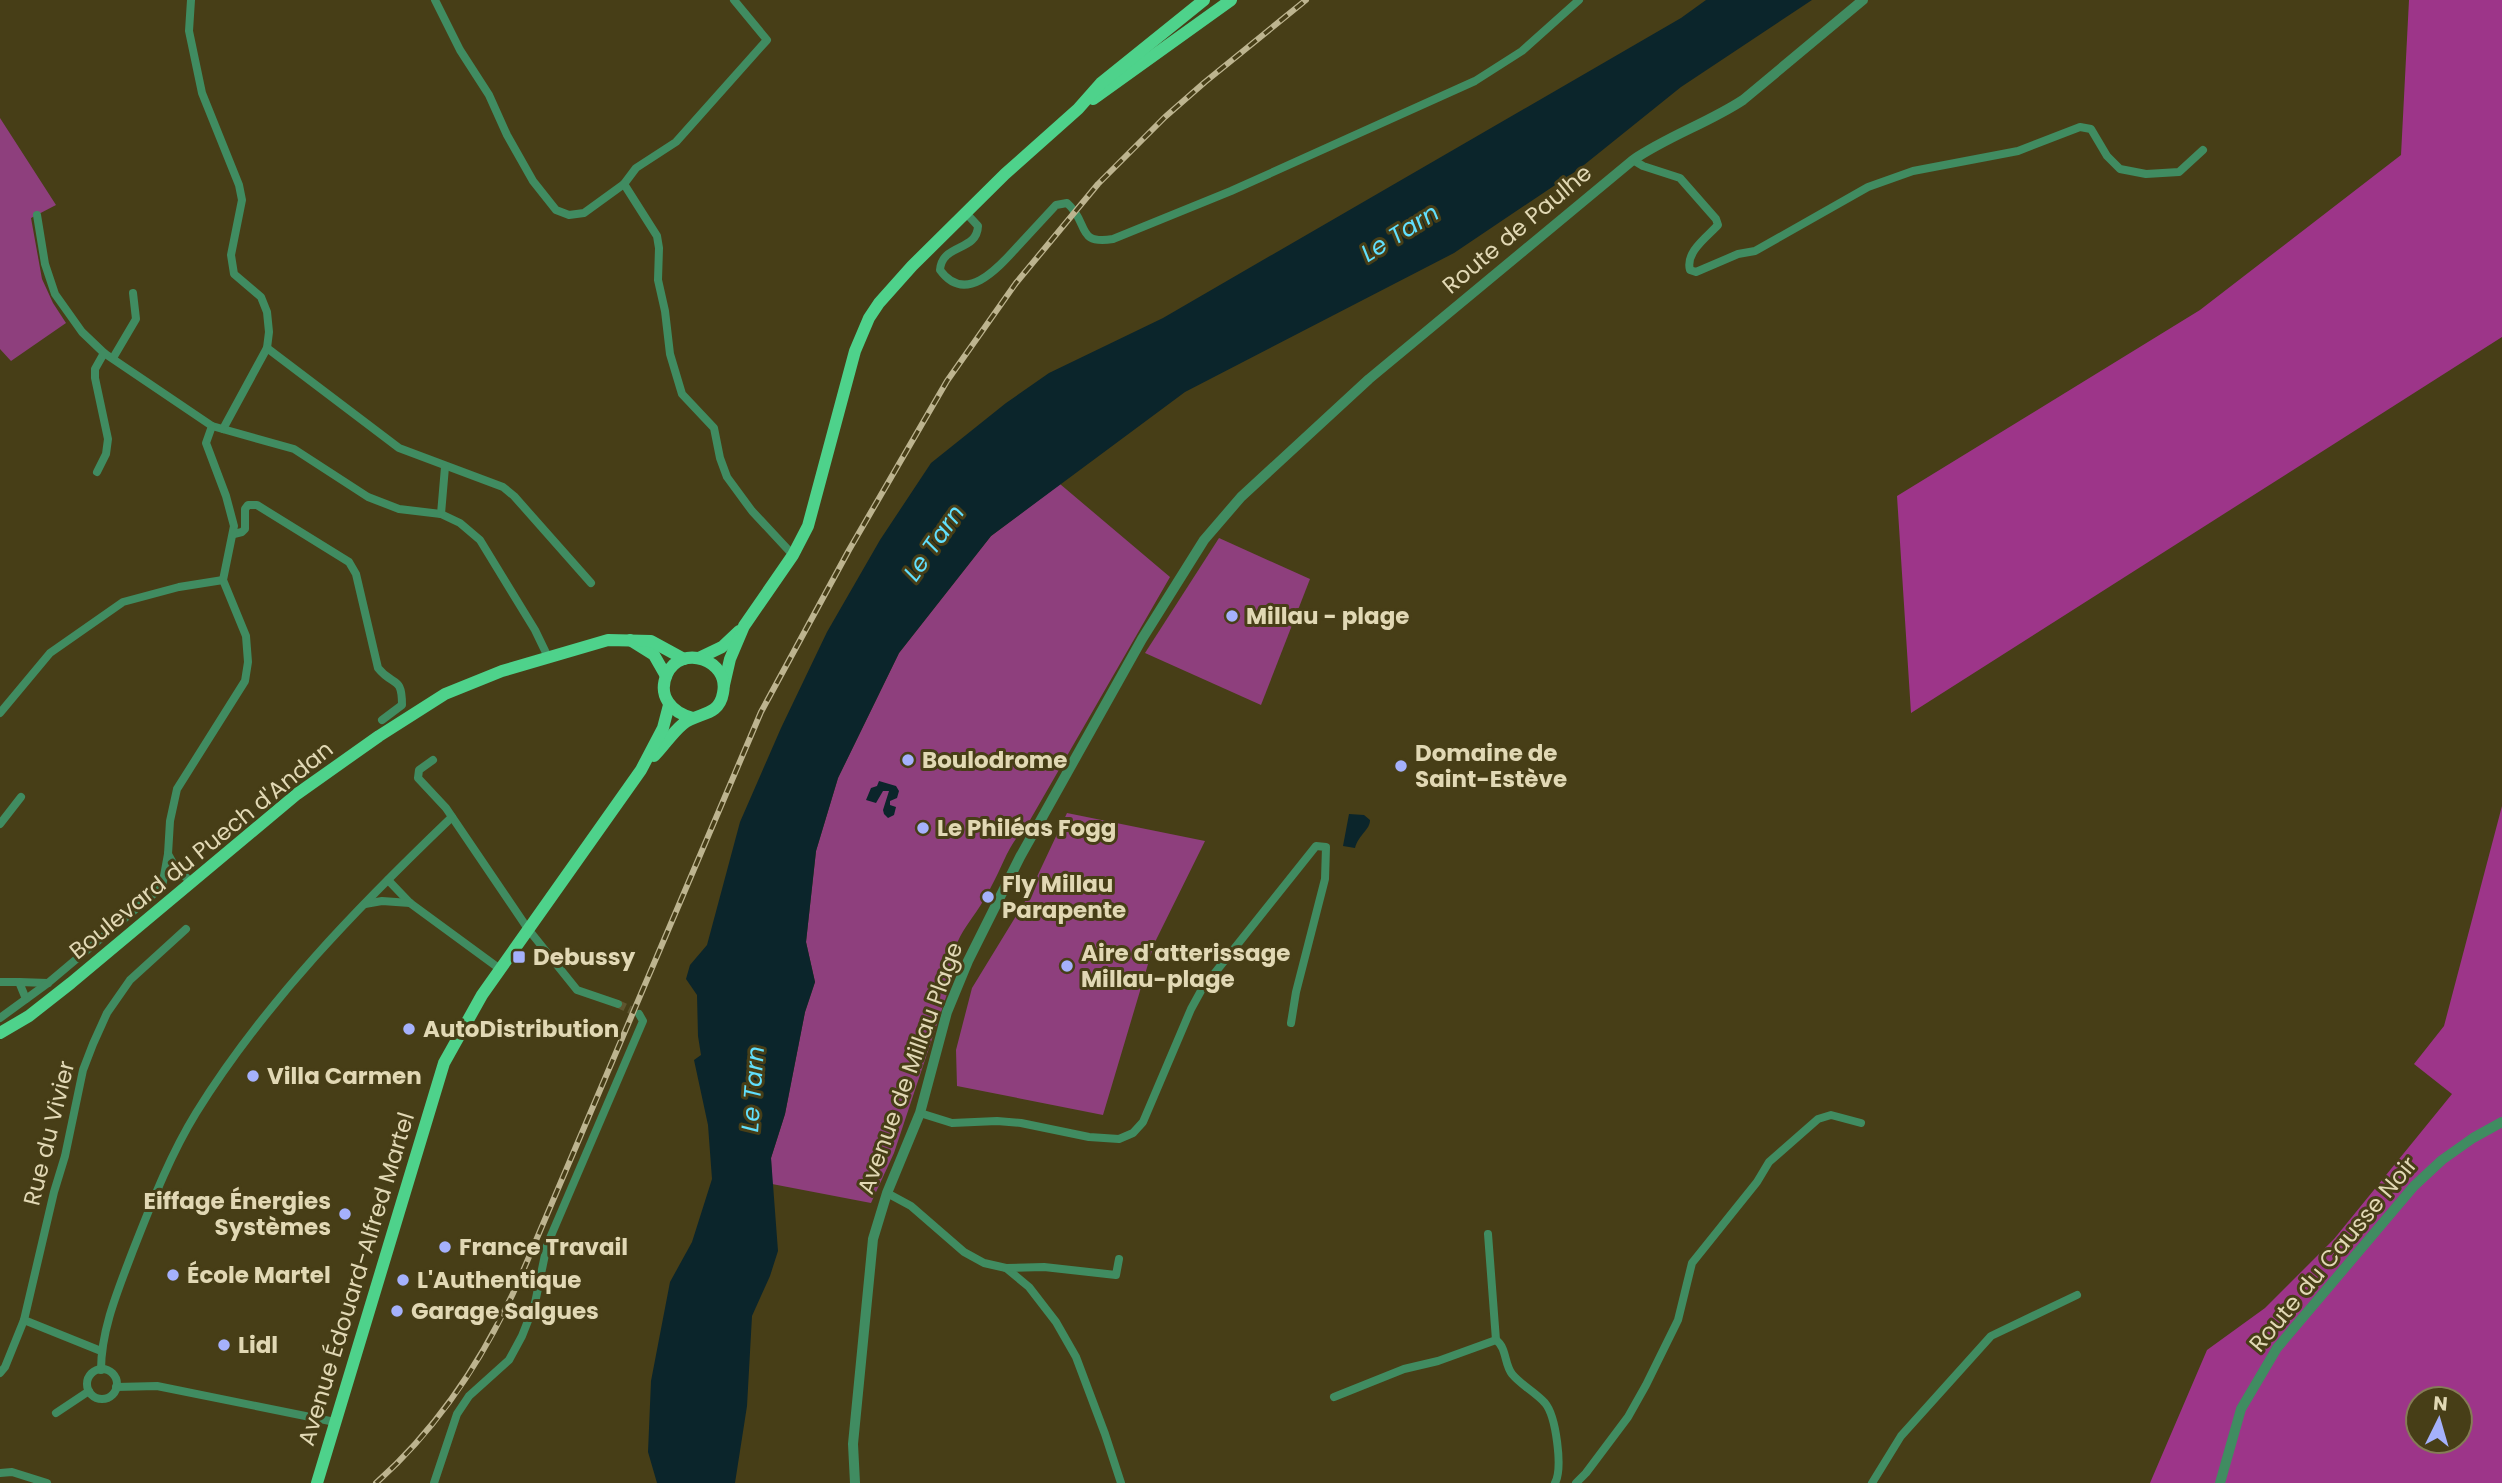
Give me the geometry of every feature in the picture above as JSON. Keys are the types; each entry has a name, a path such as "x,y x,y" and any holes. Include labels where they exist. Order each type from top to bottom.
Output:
{"main road":[{"path":"1078,109 1101,83 1204,0"},
{"path":"744,626 722,647 699,658 684,659 673,665 666,676 664,691 669,705 677,712 692,718 704,716 715,709 722,697 730,659 744,626 793,555 808,526 849,371 869,318 893,285 1005,174 1078,109 1214,5 1231,0"},
{"name":"Boulevard du Puech d'Andan","path":"0,1033 29,1016 71,983 297,794 411,714 473,681 608,640 651,642 684,659"},
{"path":"629,640 654,655 666,676"},
{"path":"699,658 717,668 724,685"},
{"name":"Avenue Édouard-Alfred Martel","path":"641,770 663,729 669,705"},
{"name":"Avenue Édouard-Alfred Martel","path":"317,1483 444,1063 482,995 641,770 677,730 692,718"}],"street":[{"path":"191,0 190,31 202,93 239,185 242,200 231,255 234,274 261,297 267,312 267,348 223,429"},
{"path":"435,0 534,181 556,209 569,215 584,213 624,184 636,168 676,142 767,40 734,0"},
{"path":"966,213 978,226 977,236 973,242 950,251 943,257 940,270 947,280 964,285 980,281 999,266 1056,205 1067,202 1075,209 1087,236 1096,242 1113,239 1231,191 1475,81 1522,51 1579,0"},
{"name":"Route de Paulhe","path":"1220,520 1251,487 1338,406 1633,160 1650,148 1726,112 1863,0"},
{"path":"1633,160 1643,166 1680,177 1716,219 1718,225 1693,252 1689,264 1690,270 1696,272 1738,254 1755,251 1868,187 1924,168 2018,151 2080,127 2091,129 2107,156 2120,169 2146,174 2179,172 2203,150"},
{"path":"624,184 657,236 657,280 670,354 682,394 714,428 727,477 752,511 793,555"},
{"path":"37,215 45,264 55,294 82,332 104,353 212,426 294,449 368,497 399,509 441,514 460,523 480,540 548,657"},
{"path":"113,358 136,318 133,293"},
{"path":"267,348 399,448 503,487 591,583"},
{"path":"97,472 106,454 108,439 95,378 95,369 104,353"},
{"path":"0,1018 48,984 162,887 177,789 245,681 248,662 246,636 223,580 233,534 226,496 206,443 212,426"},
{"path":"441,514 444,467"},
{"path":"233,534 245,529 245,509 248,505 257,505 349,562 356,574 378,668 385,677 397,682 402,689 402,705 382,720"},
{"name":"Avenue de Millau Plage","path":"855,1483 853,1444 870,1256 876,1224 920,1113 947,1012 1020,857 1174,584 1220,520"},
{"path":"0,713 50,653 123,602 179,587 223,580"},
{"path":"433,760 419,770 418,778 452,817 528,929 577,990 618,1004"},
{"path":"0,824 21,797"},
{"path":"101,1370 101,1351 115,1297 166,1169 196,1114 247,1041 339,928 452,817"},
{"path":"920,1113 952,1123 998,1121 1088,1137 1119,1139 1133,1133 1143,1122 1202,989 1316,846 1326,848 1325,879 1296,992 1291,1023"},
{"path":"168,854 175,867 191,882"},
{"path":"388,880 411,903 500,969"},
{"path":"363,904 382,901 411,903"},
{"name":"Rue du Vivier","path":"0,1373 24,1320 65,1156 83,1070 93,1044 107,1013 130,980 186,929"},
{"path":"0,982 48,984"},
{"path":"19,982 26,999"},
{"path":"434,1483 457,1414 469,1396 509,1360 522,1336 535,1303 547,1245 643,1021 639,1014"},
{"path":"1576,1483 1628,1416 1646,1385 1678,1320 1692,1263 1757,1182 1769,1162 1818,1119 1831,1115 1861,1123"},
{"name":"Route du Causse Noir","path":"2220,1483 2241,1409 2277,1348 2414,1186 2442,1160 2502,1122"},
{"path":"887,1193 911,1206 964,1252 984,1263 1006,1268 1044,1267 1116,1275 1119,1259"},
{"path":"1489,1234 1496,1340 1502,1345 1511,1373 1547,1405 1551,1415 1559,1472 1555,1483"},
{"path":"1006,1268 1029,1287 1056,1322 1076,1357 1121,1483"},
{"path":"1872,1483 1901,1436 1991,1336 2077,1295"},
{"path":"24,1320 101,1351"},
{"path":"1334,1397 1404,1369 1438,1361 1496,1340"},
{"path":"101,1370 113,1375 116,1387 112,1395 104,1399 95,1398 89,1391 89,1377 101,1370"},
{"path":"116,1387 157,1386 335,1422"},
{"path":"56,1413 89,1391"},
{"path":"0,1473 12,1472 47,1483"}],"shaded area":[{"path":"2409,0 2502,0 2502,337 1911,713 1897,496 2200,310 2401,155"},
{"path":"0,118 56,205 31,218 42,279 66,323 11,361 0,349"},
{"path":"1060,484 1170,577 957,943 953,954 950,985 894,1153 871,1203 772,1184 771,1158 785,1114 805,1012 815,982 806,942 816,851 838,778 899,653 991,536"},
{"name":"Millau - plage","path":"1219,538 1310,579 1261,705 1145,653"},
{"path":"2502,806 2502,1483 2150,1483 2207,1350 2265,1308 2334,1239 2452,1094 2414,1064 2444,1026"},
{"name":"Aire d'atterissage Millau-plage","path":"1067,813 1205,841 1154,944 1103,1115 957,1086 956,1050 972,988 1027,898"}],"water":[{"name":"Le Tarn","path":"1706,0 1812,0 1681,87 1579,169 1454,253 1185,392 991,536 899,653 838,778 816,851 806,942 815,982 805,1012 785,1114 771,1158 778,1251 752,1316 747,1406 735,1483 657,1483 648,1452 651,1381 670,1282 692,1242 712,1179 708,1125 694,1060 701,1055 697,995 686,979 690,965 707,945 740,822 781,728 827,632 880,540 931,463 1006,403 1049,373 1163,318 1681,18"},
{"path":"879,781 896,786 899,791 897,798 890,801 890,805 896,807 894,815 888,818 883,810 889,791 883,791 876,803 866,800 871,788 877,786"},
{"path":"1349,814 1364,815 1370,820 1355,848 1343,846"}],"tunnel":[{"path":"618,1004 639,1014"}],"railway":[{"path":"376,1483 421,1438 440,1414 459,1389 492,1335 520,1278 761,712 849,550 947,381 1016,283 1098,184 1165,117 1306,0"}],"place":[{"name":"Millau - plage","path":"1232,616"},
{"name":"Boulodrome","path":"908,760"},
{"name":"Domaine de Saint-Estève","path":"1401,766"},
{"name":"Le Philéas Fogg","path":"923,828"},
{"name":"Fly Millau Parapente","path":"988,897"},
{"name":"Debussy","path":"519,957"},
{"name":"Aire d'atterissage Millau-plage","path":"1067,966"},
{"name":"AutoDistribution","path":"409,1029"},
{"name":"Villa Carmen","path":"253,1076"},
{"name":"Eiffage Énergies Systèmes","path":"345,1214"},
{"name":"France Travail","path":"445,1247"},
{"name":"École Martel","path":"173,1275"},
{"name":"L'Authentique","path":"403,1280"},
{"name":"Garage Salgues","path":"397,1311"},
{"name":"Lidl","path":"224,1345"}]}
